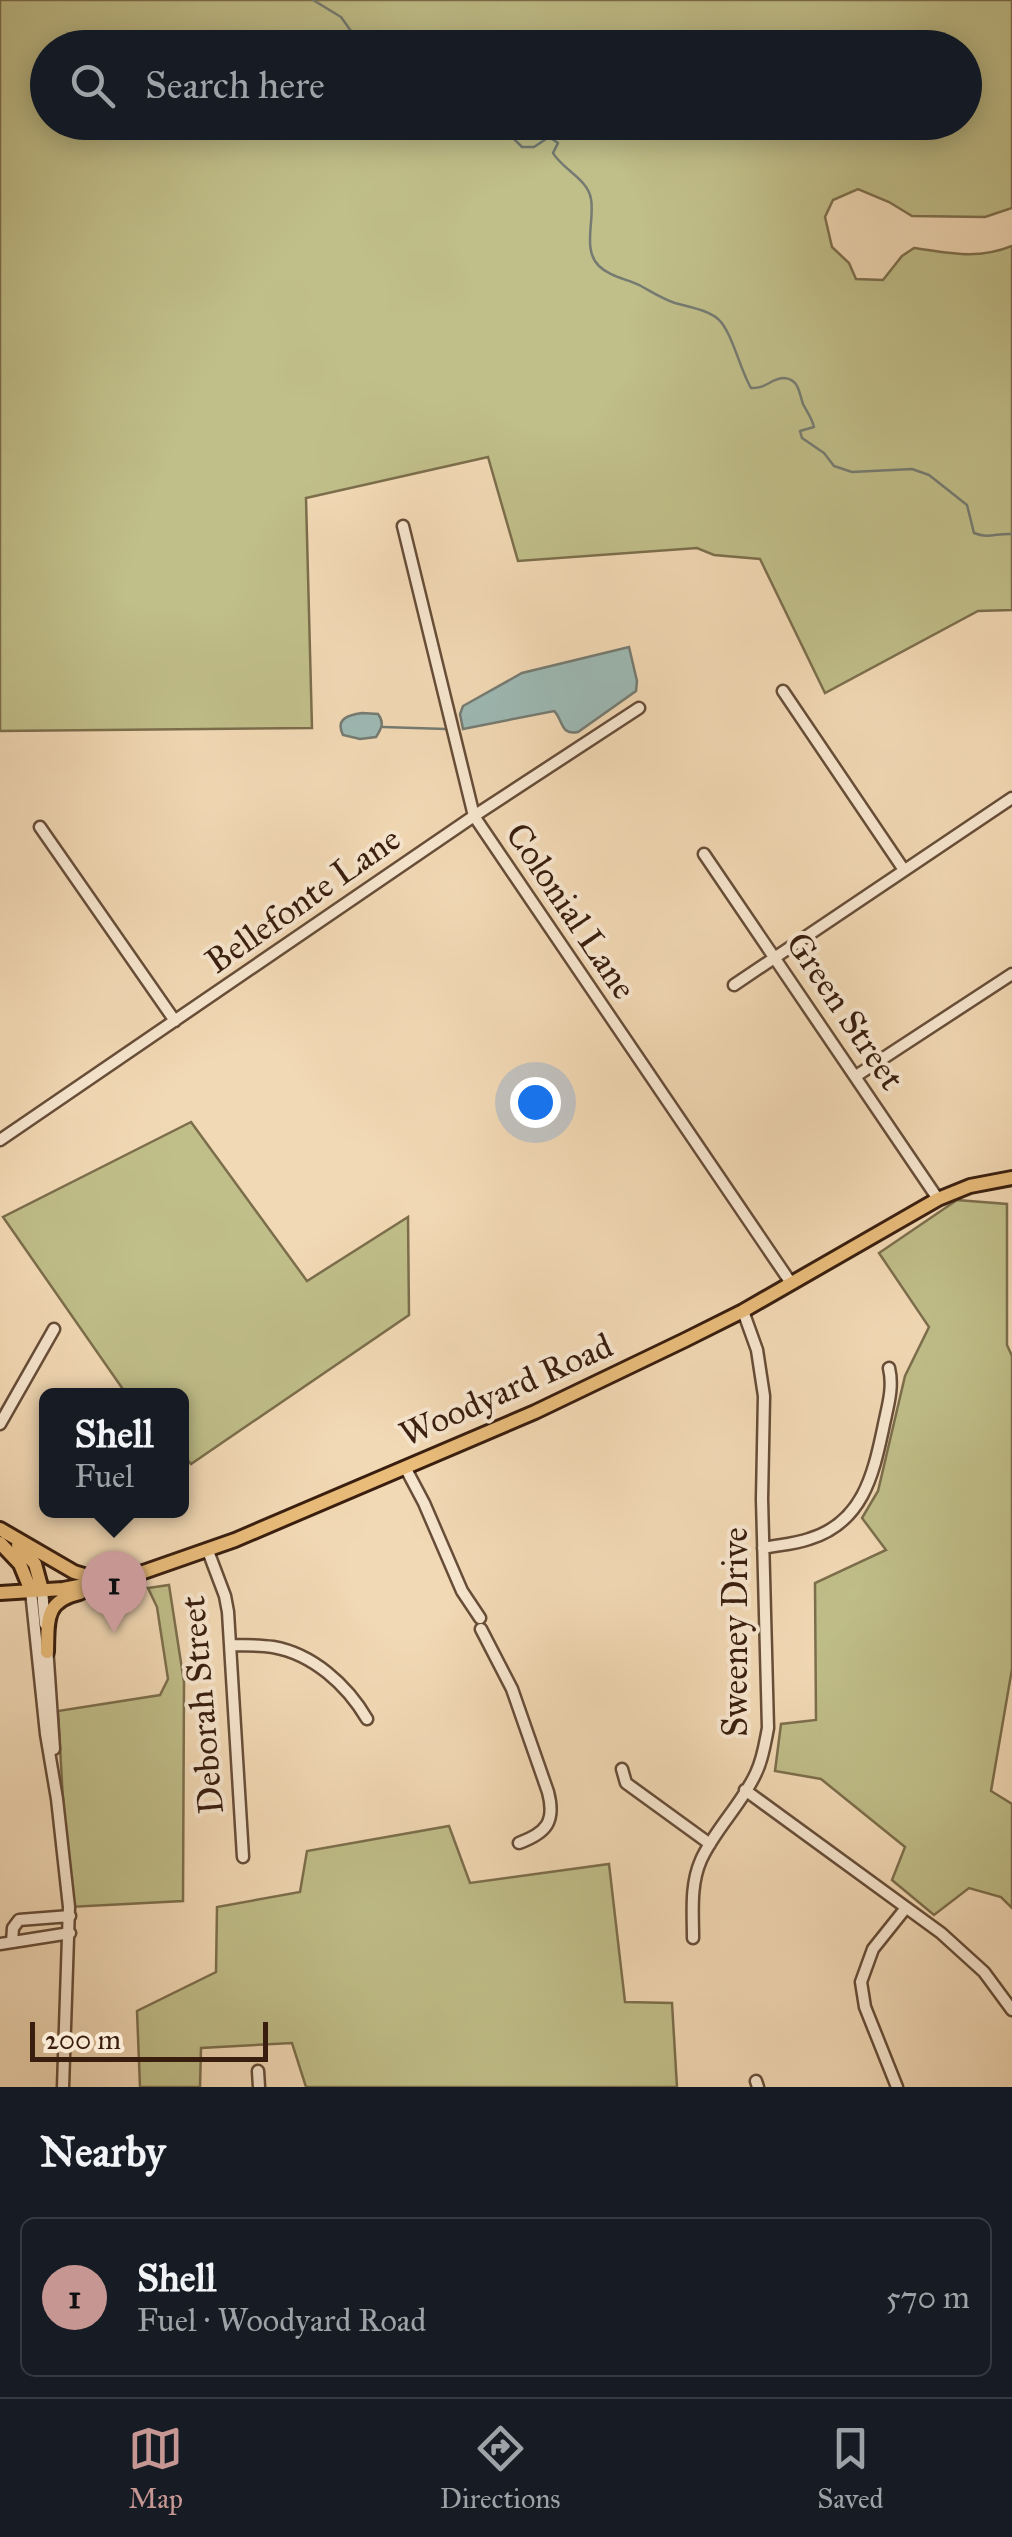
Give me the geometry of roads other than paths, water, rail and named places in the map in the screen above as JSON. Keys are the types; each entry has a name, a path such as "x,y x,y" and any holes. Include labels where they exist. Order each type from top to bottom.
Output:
{"main road":[{"name":"Woodyard Road","path":"0,1592 122,1578 208,1551 534,1412 743,1311 938,1199 970,1186 1012,1178"},
{"path":"0,1530 84,1576 122,1578"},
{"path":"0,1530 30,1556 39,1575 36,1590"},
{"path":"0,1544 20,1564 36,1590"},
{"path":"47,1652 47,1622 57,1602 122,1578"}],"street":[{"name":"Colonial Lane","path":"404,526 474,816 792,1284"},
{"path":"782,691 904,870"},
{"name":"Bellefonte Lane","path":"0,1140 639,708"},
{"path":"734,984 1012,798"},
{"path":"40,827 175,1021"},
{"name":"Green Street","path":"704,854 938,1199"},
{"path":"856,1076 1012,974"},
{"name":"Sweeney Drive","path":"694,1938 694,1880 701,1860 756,1775 768,1728 764,1396 757,1350 743,1311"},
{"path":"0,1424 54,1329"},
{"path":"764,1548 811,1539 832,1529 850,1515 864,1496 876,1463 892,1384 889,1368"},
{"path":"406,1468 512,1690 548,1792 552,1809 546,1827 537,1836 519,1843"},
{"name":"Deborah Street","path":"208,1551 227,1602 232,1645 243,1857"},
{"path":"36,1590 47,1652 54,1741 52,1768"},
{"path":"36,1590 46,1734 70,1916 63,2087"},
{"path":"232,1645 272,1647 306,1658 341,1685 368,1719"},
{"path":"622,1769 626,1783 710,1844"},
{"path":"746,1790 941,1933 984,1972 1012,2010"},
{"path":"897,2087 865,2006 861,1982 873,1949 905,1909"},
{"path":"6,1943 19,1920 70,1916"},
{"path":"6,1943 70,1933"},
{"path":"258,2072 259,2087"}],"water":[{"path":"629,647 636,691 578,732 568,732 554,711 463,729 463,706 522,673"},
{"path":"362,713 380,717 382,726 376,737 343,735 342,722"}],"waterway":[{"path":"313,0 341,17 350,30"},
{"path":"515,140 522,147 534,147 544,140"},
{"path":"554,140 558,143 553,153 589,192 591,252 599,266 666,300 718,319 728,332 751,388 784,378 796,384 814,427 800,431 802,438 824,453 834,466 852,472 912,469 929,475 967,505 974,533 1012,534"},
{"path":"383,727 446,729"}],"place":[{"name":"Shell","path":"114,1633"}]}
